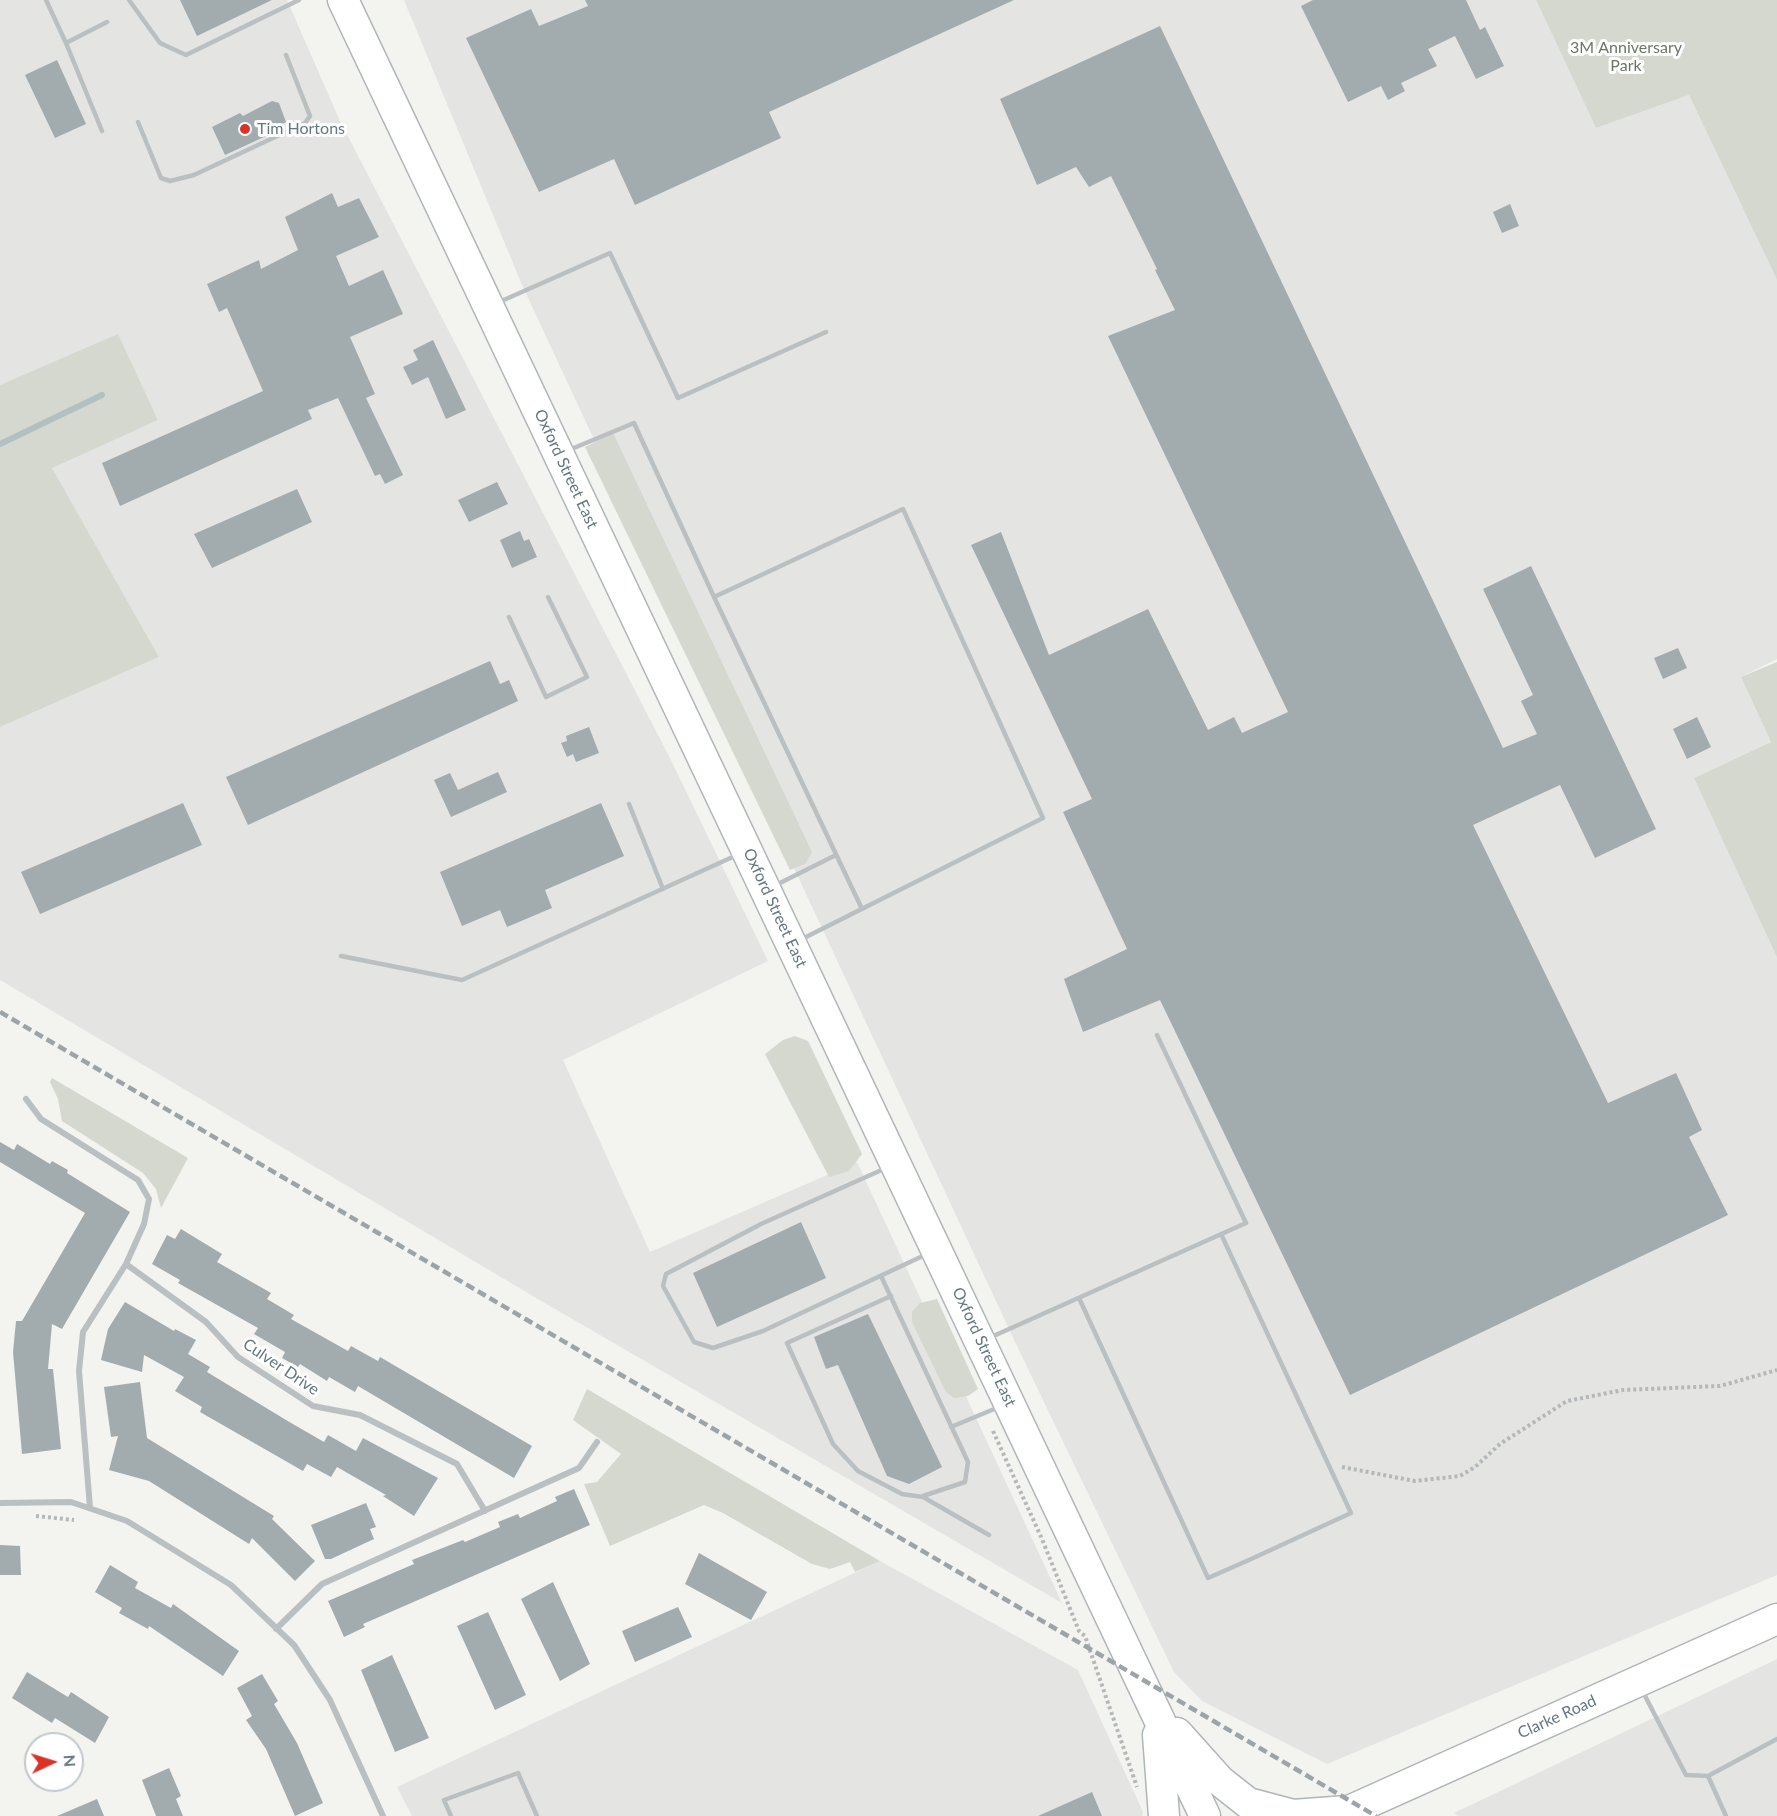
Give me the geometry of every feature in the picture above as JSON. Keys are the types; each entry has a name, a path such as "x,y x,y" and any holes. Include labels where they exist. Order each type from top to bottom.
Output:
{"main road":[{"name":"Oxford Street East","path":"343,0 1205,1816"},
{"name":"Clarke Road","path":"1154,1705 1220,1780 1248,1803 1293,1815 1343,1814 1777,1619"},
{"path":"1154,1705 1164,1781 1164,1816"}],"street":[{"path":"26,1099 41,1119 138,1180 149,1199 144,1224 126,1264 82,1332 79,1371 90,1508"},
{"name":"Culver Drive","path":"126,1264 206,1322 238,1357 313,1406 360,1415 457,1464 485,1511"},
{"path":"276,1629 322,1584 579,1468 597,1442"},
{"path":"0,1503 71,1502 127,1521 231,1585 294,1645 330,1700 383,1816"}],"lane":[{"path":"46,0 102,131"},
{"path":"129,0 160,43 186,55 299,0"},
{"path":"284,0 286,6"},
{"path":"66,43 107,22"},
{"path":"138,122 161,178 170,181 194,175 305,123 310,116 286,55"},
{"path":"489,307 610,253 678,398 826,332"},
{"path":"559,455 634,423 862,909"},
{"path":"714,597 903,509 1043,818 792,944"},
{"path":"509,617 546,697 587,677 548,597"},
{"path":"629,804 663,889"},
{"path":"341,956 462,980 747,849"},
{"path":"766,890 836,855"},
{"path":"981,1342 1246,1222 1157,1035"},
{"path":"896,1163 761,1224 666,1274 663,1286 694,1342 712,1348 763,1331 937,1249"},
{"path":"1079,1298 1208,1578 1351,1514 1221,1234"},
{"path":"881,1276 968,1462 965,1482 922,1497"},
{"path":"891,1296 787,1343 833,1444 858,1471 902,1494 922,1497 989,1535"},
{"path":"951,1427 1010,1402"},
{"path":"1637,1681 1686,1774 1708,1776 1777,1739"},
{"path":"451,1816 444,1800 518,1773 537,1816"},
{"path":"1708,1776 1726,1816"}],"path":[{"path":"1329,1466 1356,1468 1415,1481 1460,1476 1475,1467 1509,1437 1567,1401 1623,1390 1720,1386 1777,1370"},
{"path":"993,1431 1042,1539 1079,1631 1085,1636 1140,1797"},
{"path":"33,1516 74,1520"}],"shaded area":[{"path":"0,0 287,0 340,121 670,758 768,961 563,1060 650,1252 857,1162 1062,1603 543,1302 0,980 0,727 159,657 51,467 158,420 118,335 0,385"},
{"path":"404,0 1536,0 1596,128 1689,95 1777,280 1777,659 1741,677 1771,742 1694,778 1777,953 1777,1575 1327,1764 1202,1701 1174,1672 1016,1344 522,285"},
{"path":"880,1561 1078,1670 1143,1812 1142,1816 412,1816 397,1787"},
{"path":"1777,1659 1777,1816 1459,1816 1454,1813"}],"green space":[{"name":"3M Anniversary Park","path":"1536,0 1777,0 1777,280 1689,95 1596,128"},
{"path":"118,334 158,420 52,468 159,657 0,727 0,385"},
{"path":"613,433 812,852 805,864 790,870 585,447"},
{"path":"1777,662 1777,957 1694,778 1771,742 1741,677"},
{"path":"795,1036 808,1041 862,1154 849,1171 829,1177 765,1054 783,1040"},
{"path":"52,1078 188,1158 161,1208 156,1189 143,1173 62,1121 58,1099 50,1082"},
{"path":"937,1299 978,1389 968,1396 954,1398 946,1392 912,1322 912,1312 920,1303"},
{"path":"587,1389 880,1561 855,1572 850,1562 830,1569 812,1564 723,1513 704,1505 610,1546 584,1484 597,1482 621,1454 573,1420"}],"building":[{"path":"180,0 272,0 197,36"},
{"path":"585,0 1014,0 769,112 781,138 635,205 614,159 539,192 466,38 531,9 539,26 588,6"},
{"path":"1313,0 1466,0 1480,30 1485,27 1504,66 1476,79 1455,36 1428,49 1437,66 1401,83 1405,91 1388,100 1381,86 1348,102 1301,6"},
{"path":"1160,26 1503,748 1537,734 1521,701 1533,695 1483,589 1531,566 1656,829 1595,858 1560,785 1473,825 1608,1103 1676,1073 1702,1130 1689,1137 1728,1215 1350,1395 1160,1000 1083,1032 1064,979 1127,949 1063,812 1092,799 971,545 1001,532 1049,655 1148,609 1208,730 1234,717 1242,733 1288,712 1108,336 1175,310 1155,270 1157,269 1111,176 1089,187 1076,167 1037,185 1000,99"},
{"path":"57,60 86,124 55,138 25,75"},
{"name":"Tim Hortons","path":"272,101 279,103 286,122 276,127 277,131 225,155 212,127 240,113 243,116"},
{"path":"332,193 338,207 359,198 379,237 336,256 349,286 383,270 403,314 350,337 375,394 366,398 403,475 385,484 380,474 375,476 338,398 308,410 312,419 120,506 102,463 263,391 227,308 219,312 207,284 259,260 261,269 298,250 285,217"},
{"path":"1510,204 1519,226 1502,233 1493,212"},
{"path":"433,340 466,410 446,419 428,377 412,385 403,367 418,360 413,350"},
{"path":"497,482 508,504 469,522 458,500"},
{"path":"297,489 312,522 212,568 194,534"},
{"path":"520,531 524,541 529,539 537,557 512,568 500,540"},
{"path":"1678,648 1687,668 1663,679 1654,658"},
{"path":"490,661 500,684 509,680 518,701 248,825 226,777"},
{"path":"1697,717 1711,747 1687,759 1673,729"},
{"path":"589,727 599,753 576,762 573,754 567,757 561,743 567,741 566,736"},
{"path":"498,772 507,792 451,817 434,780 450,773 458,790"},
{"path":"183,803 202,845 40,914 21,872"},
{"path":"601,803 624,856 545,890 552,908 507,927 500,910 462,926 440,872"},
{"path":"0,1142 14,1150 17,1144 50,1164 52,1161 68,1170 67,1173 130,1212 62,1329 52,1324 48,1369 53,1369 61,1449 22,1454 13,1352 16,1321 22,1321 85,1213 0,1162"},
{"path":"801,1222 826,1278 717,1327 693,1273"},
{"path":"181,1229 222,1254 217,1262 271,1293 267,1299 294,1315 291,1319 348,1351 351,1346 378,1361 380,1357 532,1446 514,1478 358,1386 355,1392 329,1377 327,1381 300,1364 298,1367 282,1358 285,1352 254,1334 258,1328 178,1283 180,1280 152,1264 167,1235 175,1239"},
{"path":"125,1302 174,1331 175,1329 196,1340 188,1354 210,1367 207,1372 324,1442 328,1435 356,1451 363,1438 438,1478 414,1516 383,1496 386,1495 337,1467 331,1477 307,1464 303,1471 200,1412 202,1407 175,1391 184,1377 144,1355 142,1372 101,1360 108,1329"},
{"path":"868,1314 942,1467 909,1484 887,1476 838,1365 826,1369 814,1337"},
{"path":"140,1382 147,1438 274,1516 272,1519 315,1561 295,1581 252,1538 249,1544 149,1481 109,1470 118,1436 111,1437 104,1387"},
{"path":"574,1489 590,1525 363,1624 365,1627 344,1637 328,1601 414,1564 412,1560 500,1527 498,1522 518,1514 520,1518 557,1501 555,1497"},
{"path":"366,1503 376,1527 370,1529 374,1539 331,1559 325,1559 311,1525"},
{"path":"0,1545 20,1546 21,1575 0,1575"},
{"path":"699,1553 767,1592 751,1620 685,1584"},
{"path":"110,1565 138,1582 135,1588 171,1608 173,1604 239,1651 223,1676 149,1626 148,1629 119,1613 122,1608 95,1592"},
{"path":"553,1582 590,1664 560,1681 521,1599"},
{"path":"678,1607 692,1637 635,1662 622,1631"},
{"path":"488,1612 526,1695 495,1710 457,1626"},
{"path":"392,1655 429,1738 395,1752 361,1670"},
{"path":"27,1672 68,1697 71,1692 109,1717 95,1743 84,1736 84,1732 77,1732 55,1718 52,1723 12,1698"},
{"path":"262,1674 278,1701 274,1704 297,1743 323,1803 295,1816 266,1749 246,1720 252,1716 237,1688"},
{"path":"169,1768 181,1796 176,1799 183,1816 156,1816 142,1780"},
{"path":"1092,1792 1102,1816 1038,1816"},
{"path":"97,1799 104,1816 57,1816"}],"waterway":[{"path":"0,444 102,395"}],"railway":[{"path":"0,1012 1376,1816"}],"place":[{"name":"Tim Hortons","path":"245,129"}]}
